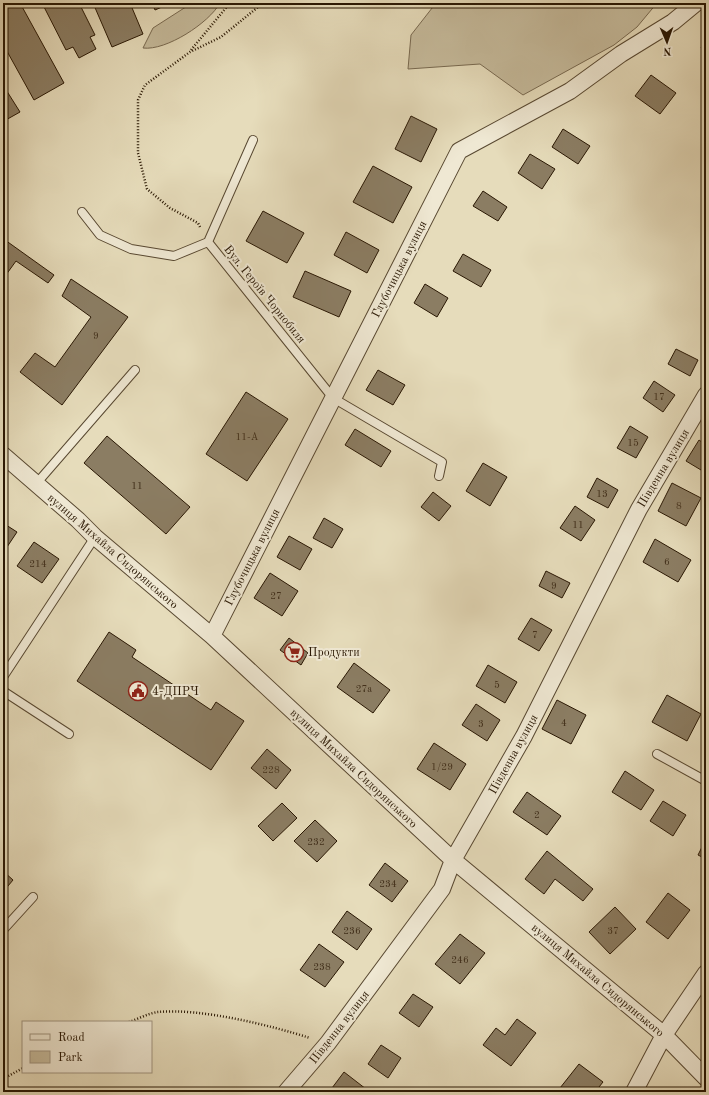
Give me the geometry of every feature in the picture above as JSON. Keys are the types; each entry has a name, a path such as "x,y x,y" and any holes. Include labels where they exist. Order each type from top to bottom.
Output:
{"street":[{"name":"Глубочицька вулиця","path":"212,636 459,151 570,91 621,54 673,22 696,3"},
{"name":"Південна вулиця","path":"286,1092 328,1043 442,888 453,860 524,736 639,509 706,395"},
{"name":"вулиця Михайла Сидорянського","path":"3,455 95,537 212,636 453,860 664,1035 706,1078"},
{"path":"634,1092 664,1035 706,973"}],"lane":[{"path":"208,242 253,140"},
{"name":"Вул. Героїв Чорнобиля","path":"82,212 100,235 131,249 174,256 208,242 333,398"},
{"path":"36,484 136,370"},
{"path":"333,398 442,462 439,476"},
{"path":"3,677 95,537"},
{"path":"3,691 69,734"},
{"path":"657,754 706,781"},
{"path":"3,930 33,898"}],"path":[{"path":"190,52 230,3"},
{"path":"208,242 198,223 170,208 147,189 138,153 138,100 145,85 190,52 221,37 263,3"},
{"path":"132,1021 157,1012 190,1013 227,1018 280,1029 328,1043"},
{"path":"3,1079 22,1069"}],"green space":[{"path":"192,3 220,3 207,19 186,34 163,45 152,48 143,48 153,28"},
{"path":"436,3 657,3 637,27 614,45 523,95 480,64 408,69 411,35"}],"building":[{"path":"3,3 20,3 64,83 34,100 3,44"},
{"path":"42,3 79,3 95,35 90,37 96,49 79,58 73,47 66,50"},
{"path":"93,3 130,3 143,34 112,47"},
{"path":"152,3 171,3 155,10"},
{"path":"706,44 706,55 701,47"},
{"path":"651,75 676,93 660,114 635,96"},
{"path":"3,85 20,112 4,121 3,120"},
{"path":"411,116 437,129 421,162 395,149"},
{"path":"563,129 590,146 578,164 552,147"},
{"path":"530,154 555,169 542,189 518,173"},
{"path":"373,166 412,187 393,223 353,202"},
{"path":"483,191 507,207 498,221 473,206"},
{"path":"263,211 304,233 287,263 246,241"},
{"path":"346,232 379,250 367,273 334,255"},
{"path":"5,240 54,275 48,283 16,261 3,279 3,242"},
{"path":"463,254 491,270 481,287 453,271"},
{"path":"305,271 351,291 339,317 293,297"},
{"path":"71,279 128,317 62,405 20,372 35,353 55,367 91,317 62,296"},
{"path":"425,284 448,298 437,317 414,303"},
{"path":"676,349 698,360 690,376 668,364"},
{"path":"378,370 405,385 393,405 366,390"},
{"path":"654,381 675,395 663,412 643,398"},
{"path":"246,392 288,419 247,481 206,454"},
{"path":"630,426 648,437 636,458 617,448"},
{"path":"355,429 391,451 381,467 345,445"},
{"path":"107,436 190,507 166,534 84,463"},
{"path":"699,440 706,445 706,473 686,461"},
{"path":"483,463 507,477 490,506 466,491"},
{"path":"597,478 618,490 608,508 587,497"},
{"path":"672,483 701,498 686,526 658,511"},
{"path":"433,492 451,506 439,521 421,507"},
{"path":"575,506 595,520 581,541 560,528"},
{"path":"324,518 343,529 332,548 313,538"},
{"path":"3,523 17,532 3,553"},
{"path":"289,536 312,549 300,570 277,557"},
{"path":"655,539 691,560 678,582 643,562"},
{"path":"34,542 59,559 42,583 17,566"},
{"path":"546,571 570,583 562,598 539,586"},
{"path":"270,573 298,591 282,616 254,598"},
{"path":"531,618 552,630 539,651 518,639"},
{"name":"4-ДПРЧ","path":"109,632 136,650 132,657 211,710 216,702 244,721 211,770 77,681"},
{"name":"Продукти","path":"289,638 308,653 301,665 280,650"},
{"path":"354,663 390,690 373,713 337,687"},
{"path":"488,665 517,682 505,703 476,686"},
{"path":"667,695 701,714 687,741 652,722"},
{"path":"557,700 586,715 571,744 542,729"},
{"path":"476,704 500,720 487,741 462,725"},
{"path":"434,743 466,764 450,790 417,769"},
{"path":"267,749 291,770 276,789 251,768"},
{"path":"625,771 654,790 641,810 612,792"},
{"path":"527,792 561,816 547,835 513,812"},
{"path":"663,801 686,815 673,836 650,821"},
{"path":"282,803 297,818 273,841 258,826"},
{"path":"315,820 337,841 317,862 294,841"},
{"path":"706,839 706,859 698,855"},
{"path":"547,851 593,889 583,901 555,879 544,894 525,879"},
{"path":"385,863 408,881 392,902 369,885"},
{"path":"3,871 13,880 3,892"},
{"path":"668,893 690,910 668,939 646,922"},
{"path":"615,907 636,929 610,954 589,932"},
{"path":"347,911 372,929 357,950 332,932"},
{"path":"460,934 485,953 460,984 435,964"},
{"path":"319,944 344,962 325,987 300,970"},
{"path":"413,994 433,1007 419,1027 399,1013"},
{"path":"517,1019 536,1033 511,1066 483,1045 496,1028 505,1035"},
{"path":"381,1045 401,1058 388,1078 368,1064"},
{"path":"579,1064 603,1082 595,1092 564,1092 560,1088"},
{"path":"344,1072 366,1089 363,1092 329,1092"}],"place":[{"name":"Продукти","path":"294,652"},
{"name":"4-ДПРЧ","path":"138,691"}]}
